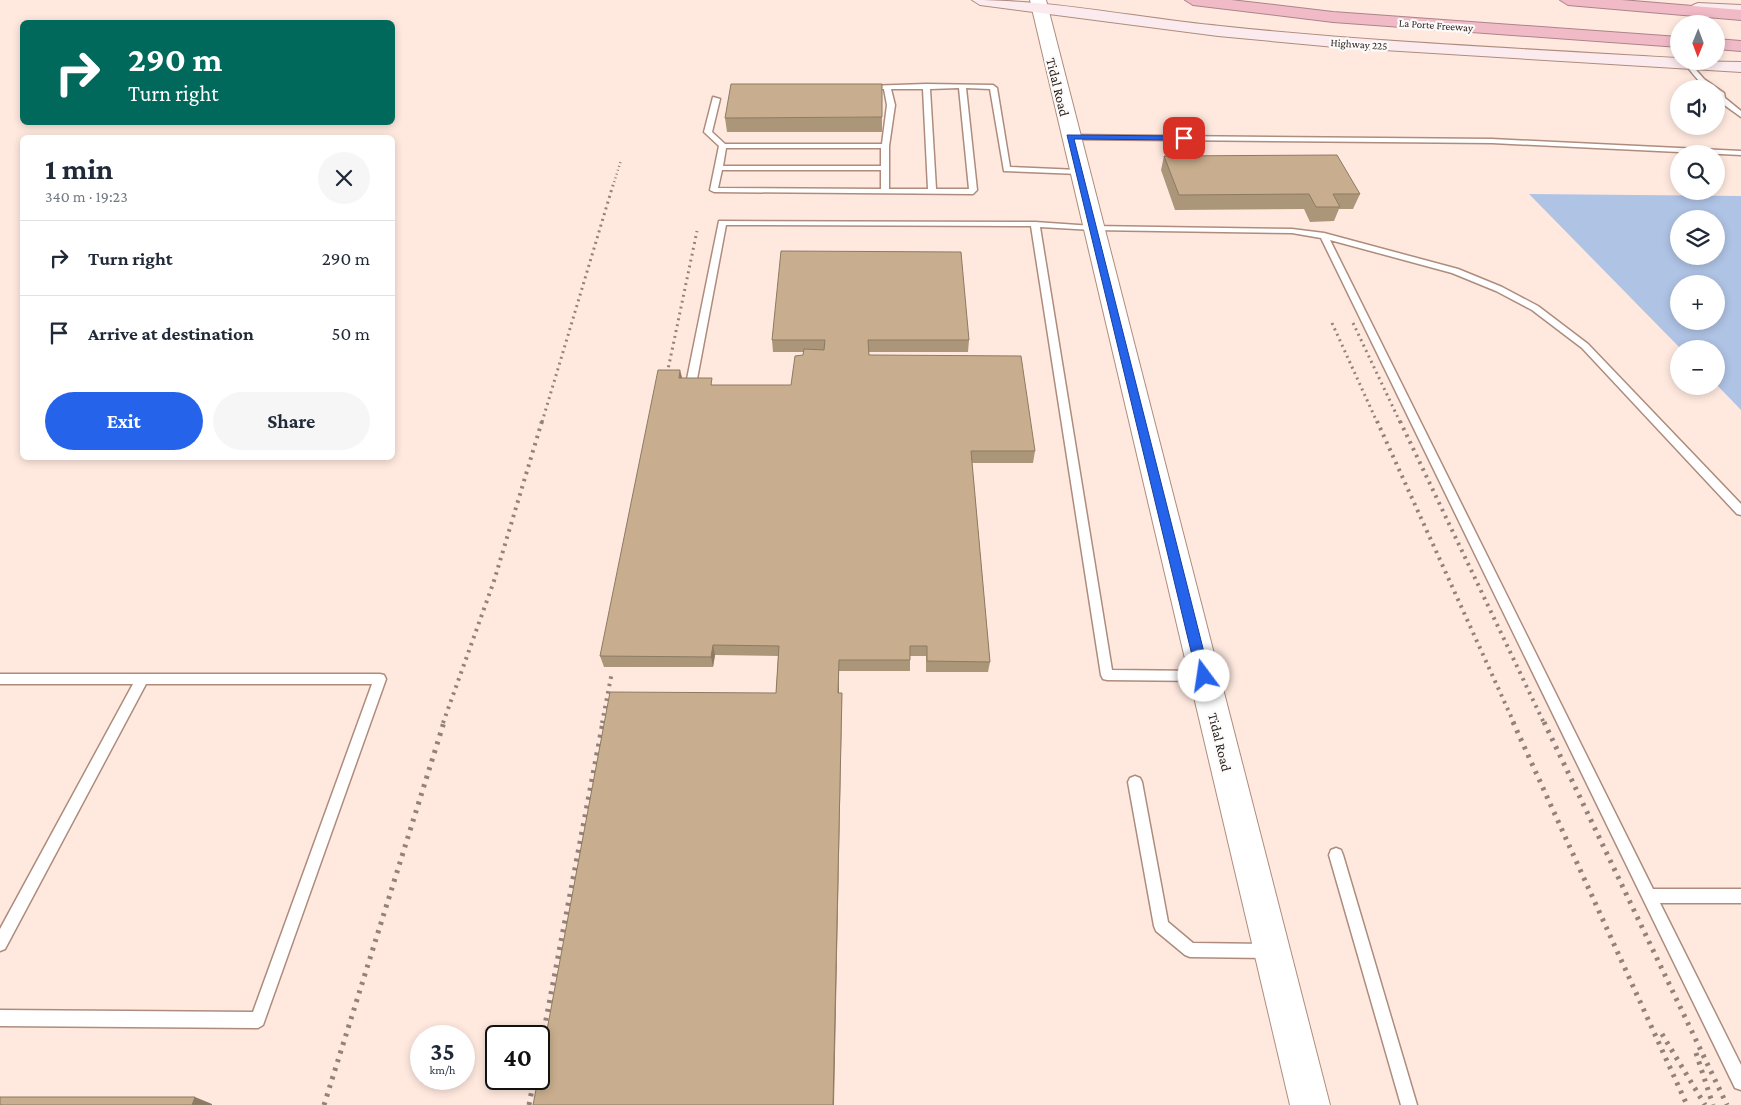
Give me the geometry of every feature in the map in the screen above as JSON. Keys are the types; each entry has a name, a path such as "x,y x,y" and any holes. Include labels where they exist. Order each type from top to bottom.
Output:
{"highway":[{"name":"La Porte Freeway","path":"1193,0 1343,18 1670,41"},
{"path":"1569,0 1741,16"},
{"path":"1725,28 1741,29"},
{"path":"1725,45 1741,46"}],"main road":[{"name":"Highway 225","path":"980,0 1038,4 1102,16 1218,32 1335,42 1670,63"},
{"path":"1081,0 1086,8 1102,16"},
{"path":"1569,0 1741,10"},
{"name":"Highway 225","path":"1725,66 1741,67"}],"street":[{"name":"Tidal Road","path":"1038,4 1310,1105"}],"lane":[{"path":"1693,70 1702,80"},
{"path":"926,86 932,192"},
{"path":"723,146 714,190 718,192 932,192 973,190 962,86"},
{"path":"861,87 962,86 993,88 1007,169 1079,172"},
{"path":"884,192 885,146 891,105 887,87"},
{"path":"716,99 708,132 723,146 885,146"},
{"path":"1725,103 1741,115"},
{"path":"1070,136 1492,141 1741,153"},
{"path":"718,168 885,168"},
{"path":"692,379 722,224 1035,224 1093,228 1292,232 1324,236 1454,272 1499,288 1535,308 1584,346 1741,510"},
{"path":"1035,224 1107,675 1204,676"},
{"path":"1324,236 1651,896 1741,1082"},
{"path":"0,679 380,679 258,1020 0,1018"},
{"path":"0,944 142,679"},
{"path":"1135,782 1161,926 1190,950 1272,951"},
{"path":"1336,855 1409,1105"},
{"path":"1651,896 1741,896"}],"water":[{"path":"1529,194 1670,195 1670,200 1725,200 1725,196 1741,196 1741,410 1725,393 1725,340 1672,340"}],"building":[{"path":"731,84 882,84 882,117 725,118"},
{"path":"1337,155 1360,194 1333,194 1340,207 1316,207 1309,194 1179,195 1164,156"},
{"path":"781,251 961,252 969,340 868,340 869,355 1021,356 1035,451 971,451 990,662 927,661 927,646 910,646 910,660 839,660 838,693 842,693 833,1105 533,1105 536,1090 550,1090 550,1025 548,1025 610,692 776,693 779,646 713,645 711,657 600,656 658,370 680,370 679,378 712,378 711,385 791,385 795,356 803,355 804,349 824,350 825,340 772,340"},
{"path":"0,1097 195,1097 192,1105 0,1105"}],"railway":[{"path":"613,186 621,160"},
{"path":"542,422 613,185"},
{"path":"666,379 697,231"},
{"path":"1332,323 1377,422"},
{"path":"1353,323 1400,422"},
{"path":"443,723 494,581 542,421"},
{"path":"1377,421 1514,723"},
{"path":"1400,421 1544,723"},
{"path":"602,723 612,672"},
{"path":"324,1105 444,722"},
{"path":"545,1025 603,722"},
{"path":"1513,722 1687,1105"},
{"path":"1544,722 1727,1105"},
{"path":"1662,1034 1705,1105"},
{"path":"1696,1053 1713,1105"},
{"path":"529,1105 532,1090"}],"route":[{"path":"1184,138 1070,136 1204,676"}]}
